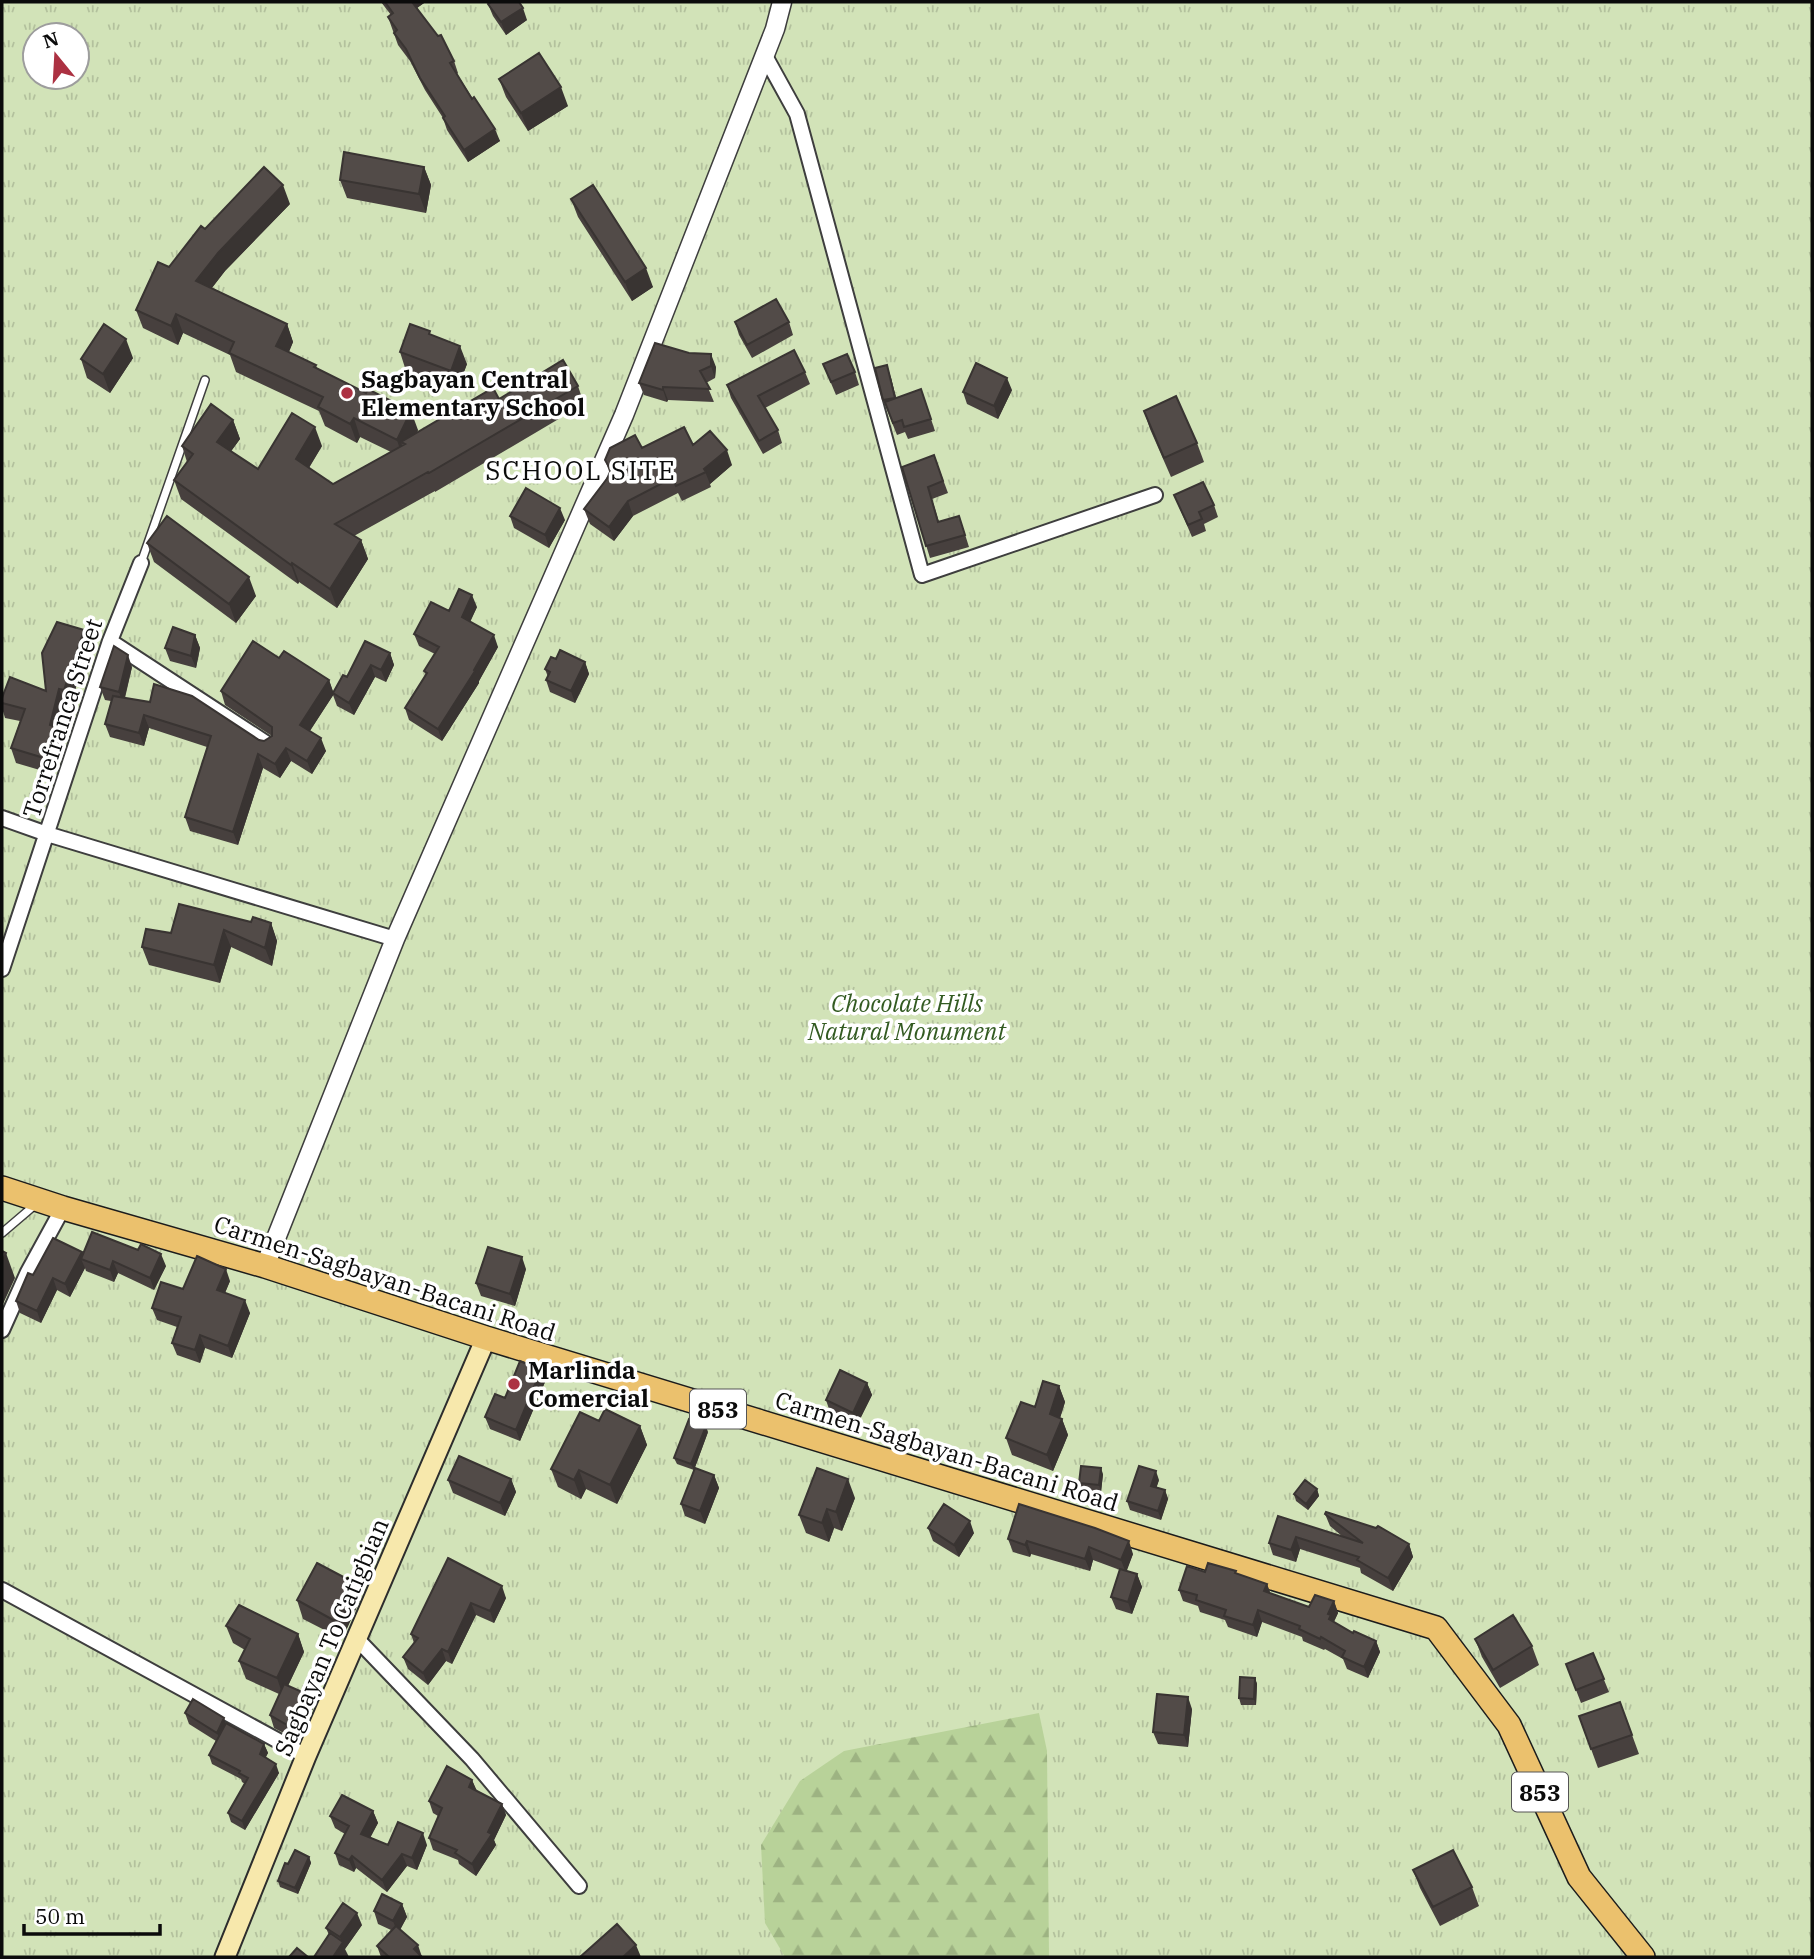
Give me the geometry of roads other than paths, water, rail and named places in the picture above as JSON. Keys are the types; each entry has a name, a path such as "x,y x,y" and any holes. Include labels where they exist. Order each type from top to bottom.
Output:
{"main road":[{"name":"Carmen-Sagbayan-Bacani Road","path":"2,1188 265,1266 486,1338 1436,1628 1509,1725 1579,1877 1643,1957"},
{"name":"Sagbayan To Catigbian","path":"225,1957 306,1756 486,1338"}],"street":[{"path":"265,1266 395,939 624,415 765,56 782,2"},
{"path":"765,56 797,114 922,575 1155,495"},
{"name":"Torrefranca Street","path":"2,969 110,641 141,563"},
{"path":"110,641 269,745"},
{"path":"2,818 395,939"},
{"path":"2,1330 28,1272 63,1208"},
{"path":"2,1590 306,1756"},
{"path":"358,1639 472,1759 579,1886"}],"lane":[{"path":"141,563 205,380"},
{"path":"2,1233 41,1200"}],"place":[{"name":"Sagbayan Central Elementary School","path":"347,393"},
{"name":"Marlinda Comercial","path":"514,1384"}],"district":[{"name":"SCHOOL SITE","path":"581,470"}],"park label":[{"name":"Chocolate Hills Natural Monument","path":"907,1017"}]}
